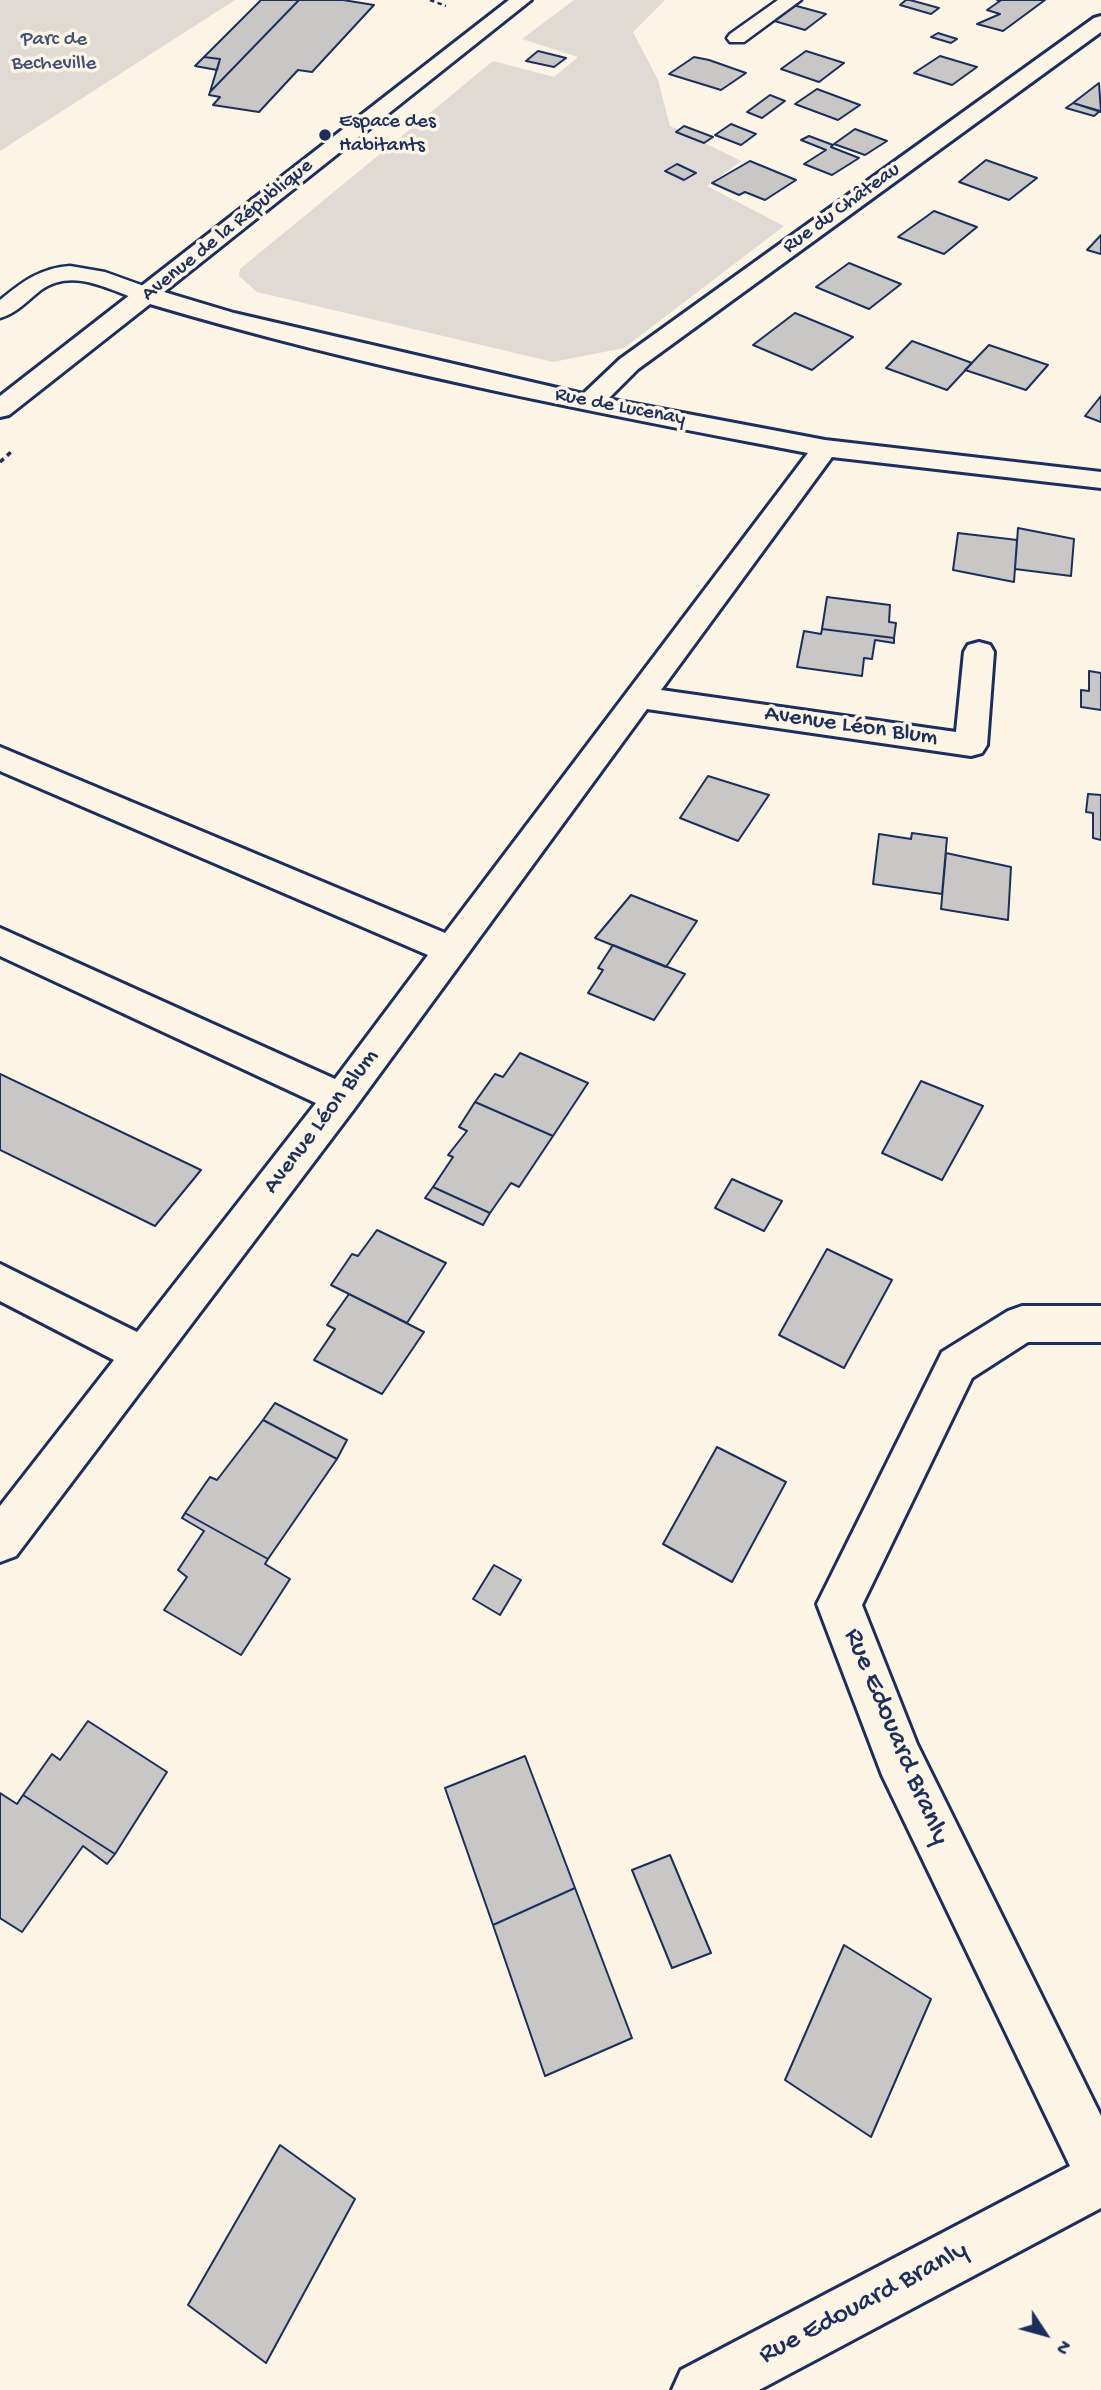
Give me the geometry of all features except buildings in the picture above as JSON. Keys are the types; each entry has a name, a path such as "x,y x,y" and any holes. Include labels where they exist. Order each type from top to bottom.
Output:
{"street":[{"name":"Avenue de la République","path":"0,409 521,0"},
{"name":"Rue du Château","path":"589,403 640,356 1101,22"},
{"name":"Rue de Lucenay","path":"147,295 228,319 589,403 825,448 1101,481"},
{"name":"Avenue Léon Blum","path":"0,1541 341,1098 825,448"},
{"name":"Avenue Léon Blum","path":"638,697 971,745 979,652"},
{"path":"0,758 451,950"},
{"path":"0,941 341,1098"},
{"path":"0,1281 145,1356"},
{"name":"Rue Edouard Branly","path":"1101,1324 1022,1324 957,1365 839,1604 899,1758 1101,2173"},
{"name":"Rue Edouard Branly","path":"701,2390 1101,2179"}],"lane":[{"path":"737,38 791,0"},
{"path":"0,311 45,278 63,273 80,274 147,295"}],"green space":[{"name":"Parc de Becheville","path":"0,0 235,0 0,151"},
{"path":"574,0 665,0 633,32 658,80 670,126 741,161 707,186 784,226 624,348 553,362 257,292 239,276 240,269 493,61 554,77 578,57 522,39"}],"place":[{"name":"Espace des Habitants","path":"325,135"}]}
